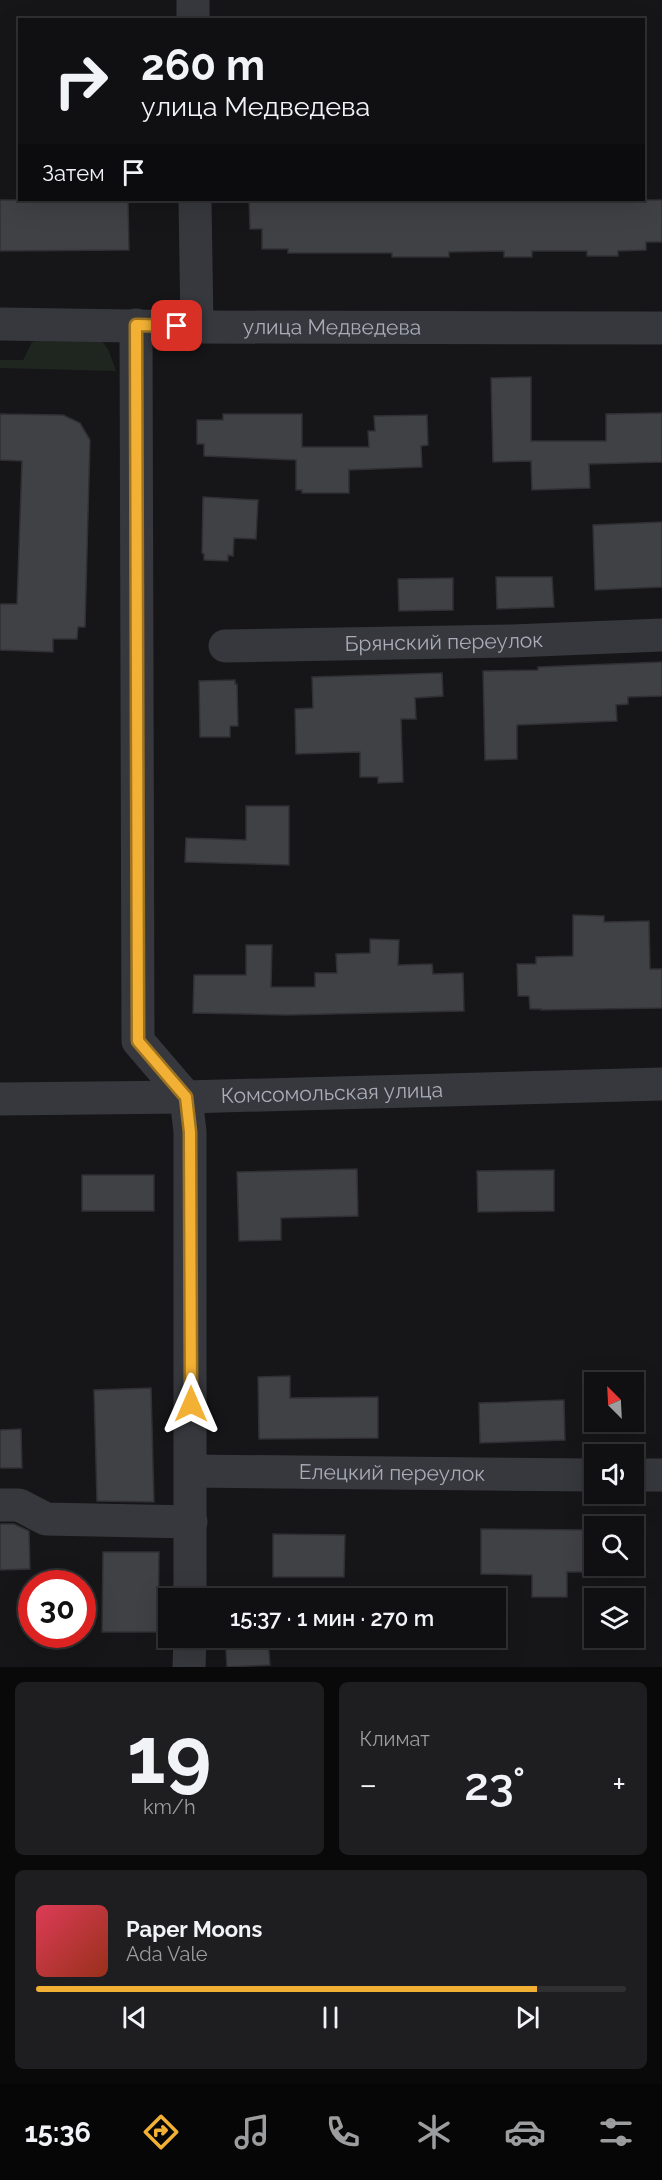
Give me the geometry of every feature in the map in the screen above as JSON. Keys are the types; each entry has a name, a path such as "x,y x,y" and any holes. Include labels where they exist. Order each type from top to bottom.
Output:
{"street":[{"path":"193,0 193,18"},
{"path":"195,201 197,327"},
{"name":"улица Медведева","path":"0,324 197,327 662,327"},
{"path":"136,325 138,1041 186,1097 190,1132 190,1588"},
{"name":"Брянский переулок","path":"225,646 512,641 662,635"},
{"name":"Комсомольская улица","path":"0,1099 186,1097 662,1084"},
{"name":"Елецкий переулок","path":"191,1472 584,1475"},
{"path":"644,1475 662,1475"},
{"path":"0,1505 19,1505 46,1519 191,1522"},
{"path":"189,1667 190,1648"}],"shaded area":[{"path":"42,337 100,338 109,351 116,371 0,368 0,360 23,360 32,342"}],"building":[{"path":"0,200 128,201 129,250 0,251"},
{"path":"662,200 662,242 646,242 646,250 618,251 618,256 587,256 587,251 532,251 532,257 504,257 504,251 449,252 449,257 392,257 392,253 288,253 288,249 262,249 262,229 250,229 249,201"},
{"path":"531,377 531,441 606,441 606,414 662,413 662,462 589,464 590,488 532,490 531,461 493,462 491,378"},
{"path":"0,414 63,415 80,423 90,440 85,627 78,627 77,639 53,639 53,652 0,650 0,604 17,604 22,461 0,460"},
{"path":"223,414 302,414 302,447 369,447 368,431 375,431 374,416 427,415 428,445 421,446 422,467 349,470 349,493 302,493 302,490 296,490 296,460 204,456 204,444 197,444 197,420 223,420"},
{"path":"203,497 258,500 256,539 234,538 233,556 228,555 228,561 204,560 202,553"},
{"path":"662,522 662,587 595,590 593,525"},
{"path":"496,577 552,577 554,607 497,609"},
{"path":"453,578 453,610 399,611 398,579"},
{"path":"662,662 662,696 628,697 628,704 616,705 617,721 517,725 517,759 485,760 483,671"},
{"path":"442,673 443,696 415,698 416,719 401,719 403,782 378,783 378,777 360,777 360,752 296,754 295,709 313,708 312,677"},
{"path":"235,680 238,726 230,726 230,737 200,737 199,681"},
{"path":"246,806 289,806 289,865 185,862 186,838 246,840"},
{"path":"573,915 604,916 604,922 649,921 650,969 662,969 662,1008 530,1009 529,996 518,996 517,964 536,964 536,957 573,956"},
{"path":"370,939 399,940 398,965 432,964 433,974 463,973 464,1011 286,1015 193,1013 194,975 246,975 246,945 272,945 271,987 315,987 315,973 337,973 336,954 370,953"},
{"path":"357,1169 358,1216 281,1218 281,1240 239,1241 237,1172"},
{"path":"554,1170 554,1211 478,1212 477,1171"},
{"path":"82,1175 154,1175 154,1211 82,1211"},
{"path":"290,1376 290,1398 378,1397 378,1438 259,1439 258,1377"},
{"path":"151,1388 154,1502 97,1501 94,1390"},
{"path":"564,1400 565,1440 480,1443 479,1403"},
{"path":"21,1429 22,1468 0,1468 0,1430"},
{"path":"0,1524 14,1524 29,1531 30,1569 0,1570"},
{"path":"481,1529 584,1530 584,1572 567,1572 567,1597 532,1597 532,1575 481,1574"},
{"path":"273,1534 345,1535 344,1577 273,1577"},
{"path":"103,1552 159,1552 158,1632 102,1632"},
{"path":"226,1648 269,1648 270,1665 227,1667"}],"route":[{"path":"177,326 136,325 138,1041 186,1097 190,1132 191,1404"}]}
